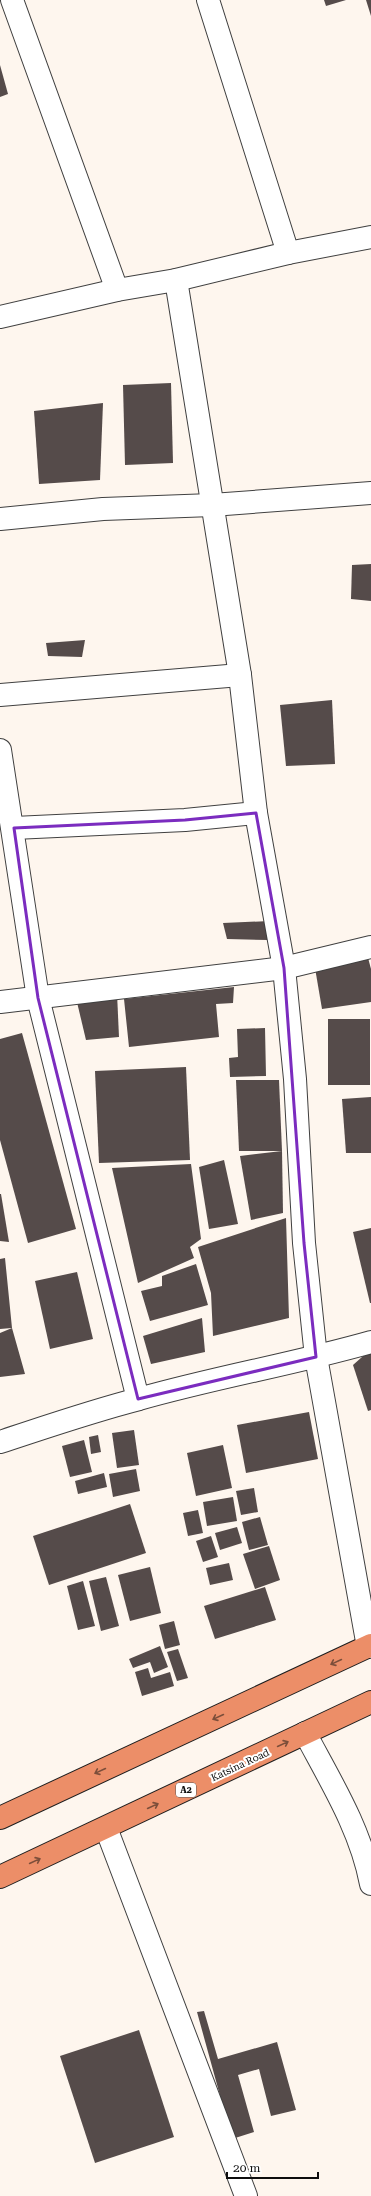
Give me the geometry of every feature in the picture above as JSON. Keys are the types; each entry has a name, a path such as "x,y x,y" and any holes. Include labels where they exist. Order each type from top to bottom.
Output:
{"highway":[{"path":"0,1818 370,1646"},
{"name":"Katsina Road","path":"0,1877 306,1734 371,1702"}],"street":[{"path":"12,0 117,290"},
{"path":"208,0 288,253"},
{"path":"0,317 117,290 176,280 288,253 371,236"},
{"path":"176,280 240,675 256,813 284,968 295,1079 304,1243 316,1357 370,1646"},
{"path":"0,519 103,509 212,506 371,493"},
{"path":"0,695 240,675"},
{"path":"0,750 14,828 38,998 138,1399"},
{"path":"14,828 186,820 256,813"},
{"path":"0,1002 284,968 371,947"},
{"path":"0,1442 138,1399 249,1370 316,1357 371,1342"},
{"path":"306,1734 356,1830 367,1862 371,1884"},
{"path":"106,1828 246,2196"}],"highlighted area":[{"path":"256,813 284,968 304,1243 316,1357 138,1399 38,998 14,828 185,820"}],"building":[{"path":"324,0 346,0 326,6"},
{"path":"366,0 371,0 371,16"},
{"path":"0,65 8,94 0,97"},
{"path":"171,383 173,463 125,465 123,385"},
{"path":"103,403 100,480 39,484 34,411"},
{"path":"371,564 371,601 351,599 352,565"},
{"path":"85,640 82,657 48,656 46,643"},
{"path":"332,700 335,764 286,766 280,705"},
{"path":"270,921 268,940 227,939 223,923"},
{"path":"367,954 371,969 371,1002 322,1009 315,968"},
{"path":"234,987 233,1003 216,1004 219,1037 129,1047 124,999"},
{"path":"117,993 119,1037 86,1040 76,998"},
{"path":"328,1019 370,1019 370,1085 328,1085"},
{"path":"265,1028 266,1076 230,1077 229,1058 238,1057 237,1029"},
{"path":"22,1033 76,1229 28,1243 0,1140 0,1039"},
{"path":"186,1067 190,1160 99,1163 95,1071"},
{"path":"236,1080 279,1080 282,1151 239,1151"},
{"path":"371,1097 371,1153 346,1153 342,1099"},
{"path":"282,1151 283,1213 251,1220 240,1156"},
{"path":"224,1160 238,1224 209,1229 199,1167"},
{"path":"191,1164 201,1239 190,1247 194,1258 138,1283 112,1168"},
{"path":"1,1194 9,1242 0,1241"},
{"path":"286,1218 289,1318 213,1336 211,1293 198,1247"},
{"path":"371,1228 371,1303 370,1303 353,1232"},
{"path":"5,1258 12,1328 0,1329 0,1259"},
{"path":"196,1264 208,1305 150,1321 141,1291 162,1286 162,1276"},
{"path":"77,1272 93,1339 50,1349 35,1281"},
{"path":"202,1318 205,1352 151,1364 143,1336"},
{"path":"12,1328 25,1374 0,1377 0,1333"},
{"path":"371,1349 371,1410 368,1411 353,1365"},
{"path":"309,1412 318,1459 246,1473 237,1425"},
{"path":"134,1430 139,1465 117,1468 112,1433"},
{"path":"98,1435 101,1452 91,1454 89,1437"},
{"path":"84,1440 92,1472 70,1477 62,1446"},
{"path":"223,1445 232,1488 196,1496 187,1453"},
{"path":"136,1469 140,1491 113,1497 109,1474"},
{"path":"104,1473 107,1487 78,1494 75,1481"},
{"path":"254,1488 258,1512 241,1515 236,1491"},
{"path":"233,1497 237,1521 207,1526 203,1502"},
{"path":"130,1504 146,1553 49,1585 33,1536"},
{"path":"198,1510 203,1533 188,1536 183,1513"},
{"path":"260,1517 268,1545 249,1550 242,1522"},
{"path":"237,1527 242,1543 220,1550 215,1533"},
{"path":"211,1536 218,1557 203,1562 196,1541"},
{"path":"269,1546 280,1580 255,1589 243,1554"},
{"path":"229,1563 233,1580 210,1585 206,1568"},
{"path":"150,1567 161,1613 130,1621 118,1575"},
{"path":"106,1577 119,1626 101,1631 89,1581"},
{"path":"83,1581 95,1626 78,1630 67,1586"},
{"path":"265,1587 276,1620 215,1639 204,1606"},
{"path":"174,1621 180,1645 165,1649 159,1625"},
{"path":"160,1646 168,1667 154,1673 150,1662 133,1668 129,1659"},
{"path":"178,1649 188,1678 177,1681 167,1652"},
{"path":"148,1668 151,1678 170,1672 174,1686 142,1696 135,1672"},
{"path":"204,2011 218,2059 277,2042 296,2110 271,2116 259,2069 238,2075 254,2132 232,2139 197,2012"},
{"path":"139,2030 174,2137 95,2163 60,2056"}]}
